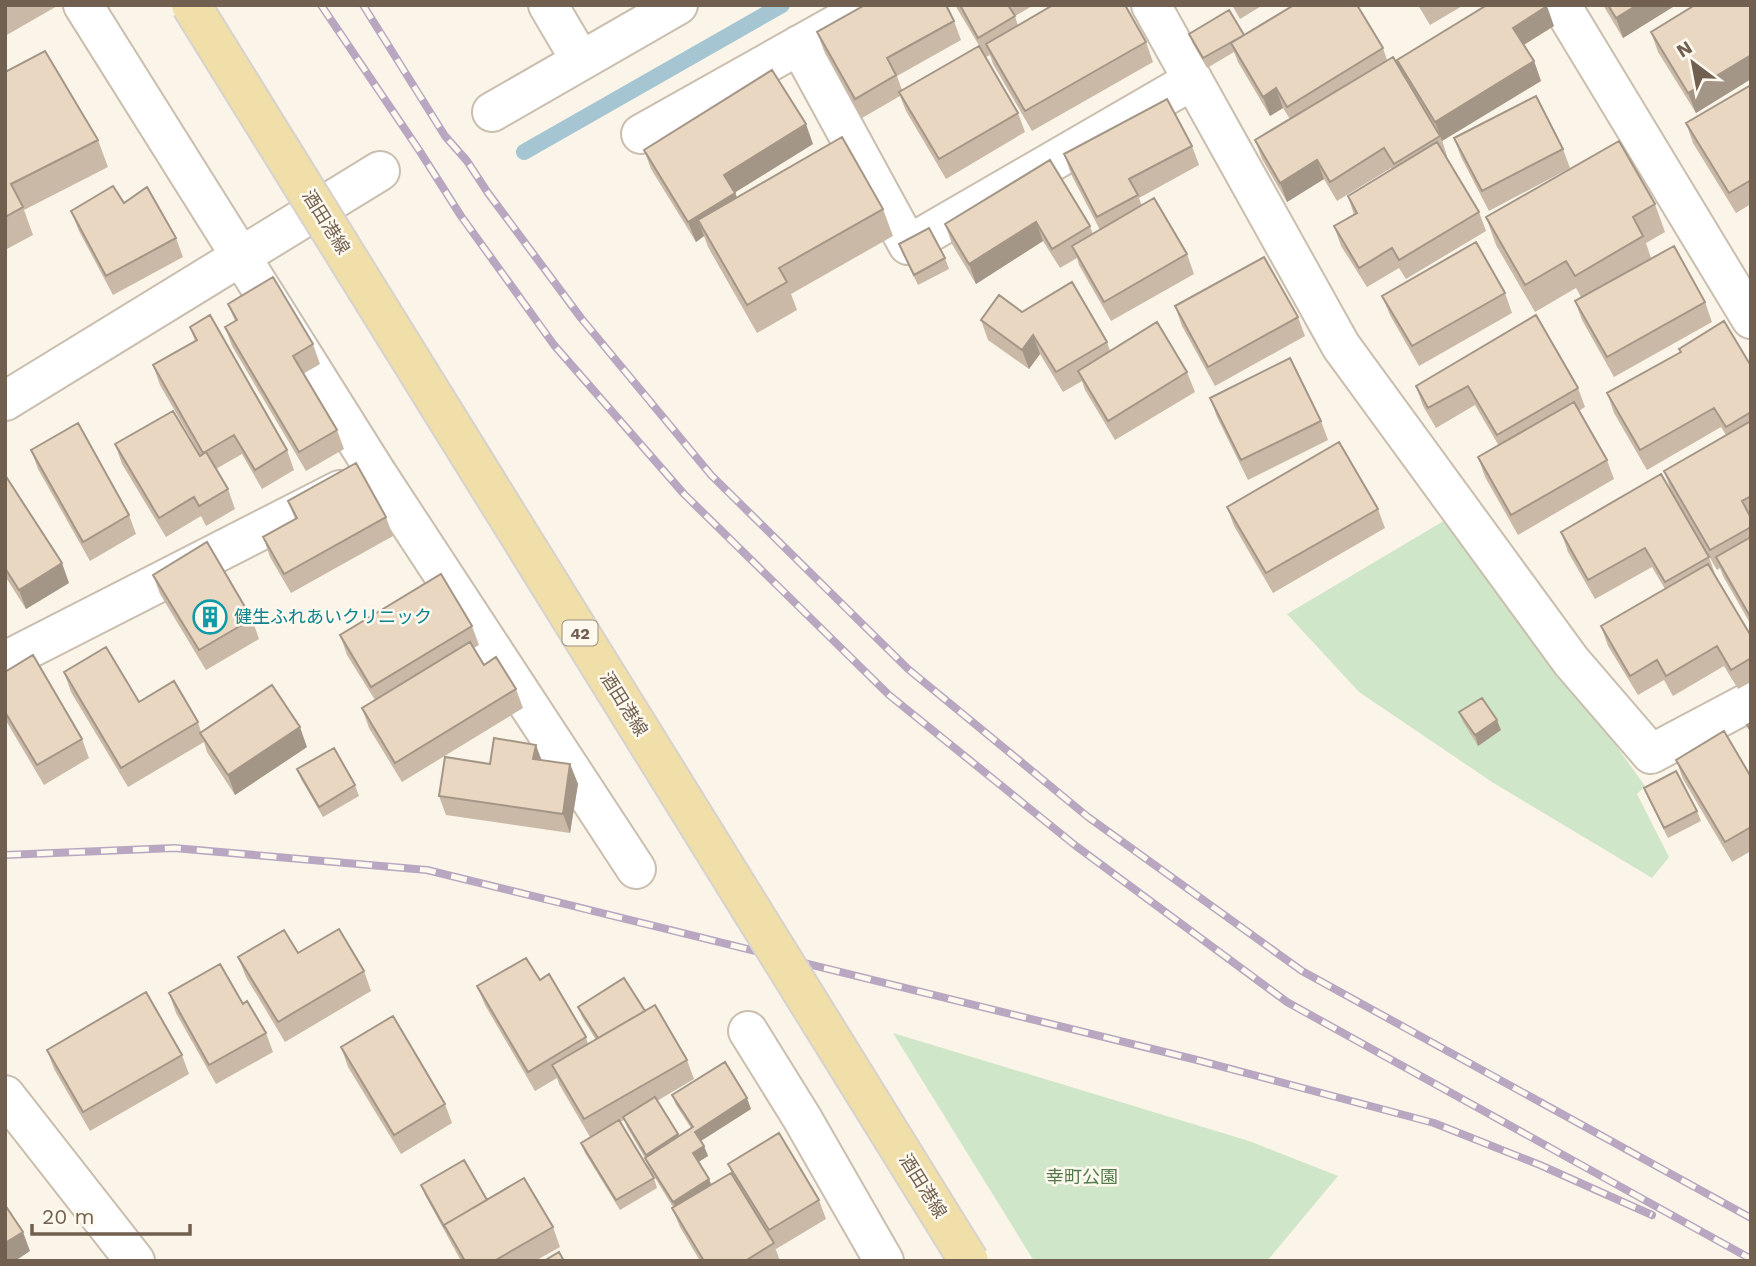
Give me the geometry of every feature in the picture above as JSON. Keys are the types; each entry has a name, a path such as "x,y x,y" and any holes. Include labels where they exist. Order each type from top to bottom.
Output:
{"main road":[{"name":"酒田港線","path":"191,5 969,1261"}],"street":[{"path":"83,5 376,472 636,869"},
{"path":"548,5 581,61"},
{"path":"492,112 678,5"},
{"path":"641,134 871,5"},
{"path":"1151,5 1341,346 1571,661 1651,754 1751,701"},
{"path":"1561,5 1751,319"},
{"path":"799,45 908,245 1193,80"},
{"path":"5,401 380,171"},
{"path":"5,661 376,472"},
{"path":"748,1031 802,1118 878,1259"},
{"path":"5,1095 135,1261"}],"green space":[{"path":"1452,516 1645,786 1637,794 1669,857 1652,878 1492,782 1359,692 1287,614"},
{"name":"幸町公園","path":"893,1033 1249,1141 1338,1176 1267,1261 1034,1261"}],"building":[{"path":"865,5 946,5 954,21 887,58 896,75 855,99 817,32"},
{"path":"960,5 1008,5 1015,16 978,38"},
{"path":"1053,5 1125,5 1146,42 1025,111 986,44"},
{"path":"1294,5 1357,5 1383,48 1287,107 1276,88 1263,97 1231,43"},
{"path":"1487,5 1547,5 1513,28 1534,61 1435,122 1397,60"},
{"path":"1608,5 1637,5 1616,18"},
{"path":"1695,5 1751,5 1751,55 1688,93 1651,32"},
{"path":"1229,10 1244,35 1203,58 1189,34"},
{"path":"979,46 1018,113 939,159 899,92"},
{"path":"45,51 98,140 11,184 23,207 5,217 5,72"},
{"path":"1393,57 1440,136 1394,164 1384,148 1330,182 1317,160 1280,183 1255,140"},
{"path":"772,70 806,124 724,175 735,193 688,222 644,150"},
{"path":"1751,85 1751,180 1729,193 1686,123"},
{"path":"1536,96 1563,149 1482,191 1454,138"},
{"path":"1167,99 1192,146 1129,179 1138,195 1097,217 1064,154"},
{"path":"842,137 883,209 779,268 787,282 747,305 698,220"},
{"path":"1619,141 1655,204 1633,217 1643,236 1575,276 1566,261 1525,285 1486,217"},
{"path":"1437,142 1479,212 1399,260 1392,248 1359,268 1334,226 1357,213 1348,196"},
{"path":"1050,160 1090,226 1052,249 1036,222 969,264 945,224"},
{"path":"113,186 124,203 147,187 176,238 106,276 71,211"},
{"path":"1154,198 1187,254 1104,302 1072,246"},
{"path":"929,228 945,258 914,275 899,244"},
{"path":"1476,242 1505,293 1412,346 1382,296"},
{"path":"1674,246 1705,302 1607,357 1575,301"},
{"path":"1264,257 1298,317 1208,367 1175,306"},
{"path":"273,277 313,344 293,356 337,430 299,452 225,327 237,320 228,304"},
{"path":"1072,282 1107,342 1056,372 1033,335 1022,350 981,320 999,295 1022,312"},
{"path":"210,315 287,450 255,470 234,435 203,453 153,365 197,340 190,327"},
{"path":"1536,315 1578,388 1497,435 1468,386 1428,408 1416,386"},
{"path":"1724,321 1751,366 1751,412 1726,427 1714,408 1640,450 1607,393 1681,352 1679,349"},
{"path":"1157,322 1187,372 1108,421 1078,371"},
{"path":"1290,358 1321,421 1241,460 1210,398"},
{"path":"1574,402 1607,460 1511,515 1478,457"},
{"path":"173,411 200,456 206,452 228,489 199,506 194,497 159,518 115,444"},
{"path":"1751,421 1751,496 1742,501 1751,518 1751,527 1710,550 1664,471"},
{"path":"78,423 129,515 83,542 31,450"},
{"path":"1339,442 1378,509 1266,573 1227,507"},
{"path":"356,463 386,517 284,574 263,537 297,518 288,501"},
{"path":"1661,474 1709,557 1665,582 1645,548 1588,580 1561,532"},
{"path":"5,475 62,563 19,590 5,568"},
{"path":"1751,537 1751,618 1716,557"},
{"name":"健生ふれあいクリニック","path":"207,542 252,619 199,650 153,575"},
{"path":"1708,564 1751,636 1751,658 1731,670 1717,646 1666,676 1657,660 1630,676 1601,626"},
{"path":"441,574 472,626 371,687 340,635"},
{"path":"470,642 484,665 496,657 516,689 395,763 362,708"},
{"path":"106,647 139,702 174,681 198,722 121,768 64,672"},
{"path":"33,655 82,739 37,765 5,712 5,672"},
{"path":"272,685 300,727 228,775 200,733"},
{"path":"1482,698 1497,720 1475,735 1459,712"},
{"path":"1724,731 1751,777 1751,827 1725,842 1676,760"},
{"path":"494,738 536,745 533,759 570,764 563,814 439,796 445,757 490,764"},
{"path":"334,748 355,785 319,807 297,769"},
{"path":"1676,771 1697,811 1664,828 1644,788"},
{"path":"339,929 364,971 278,1022 238,957 284,930 298,953"},
{"path":"526,958 540,980 549,974 586,1037 528,1072 477,986"},
{"path":"220,964 243,1004 247,1001 266,1033 209,1065 169,993"},
{"path":"624,978 645,1011 598,1038 578,1007"},
{"path":"146,992 182,1055 83,1112 47,1050"},
{"path":"655,1005 687,1060 584,1119 552,1065"},
{"path":"393,1016 445,1104 394,1135 341,1047"},
{"path":"725,1062 747,1098 695,1132 704,1146 693,1153 709,1179 673,1202 645,1158 693,1127 672,1095"},
{"path":"655,1097 678,1134 646,1155 623,1117"},
{"path":"619,1120 654,1178 616,1200 581,1143"},
{"path":"779,1133 819,1200 769,1230 728,1164"},
{"path":"464,1160 487,1200 444,1225 445,1228 421,1185"},
{"path":"731,1173 774,1243 745,1261 704,1261 672,1208"},
{"path":"524,1178 553,1227 494,1261 465,1261 444,1225"},
{"path":"5,1205 23,1232 5,1243"},
{"path":"559,1252 564,1261 544,1261"}],"waterway":[{"path":"524,152 782,5"}],"railway":[{"path":"321,5 461,216 554,345 684,494 889,695 1076,846 1287,1002 1751,1259"},
{"path":"363,5 445,136 467,161 581,318 711,475 908,669 1088,817 1302,971 1751,1218"},
{"path":"5,855 174,848 427,870 1193,1059 1434,1123 1540,1165 1652,1215"}],"place":[{"name":"健生ふれあいクリニック","path":"210,617"}]}
